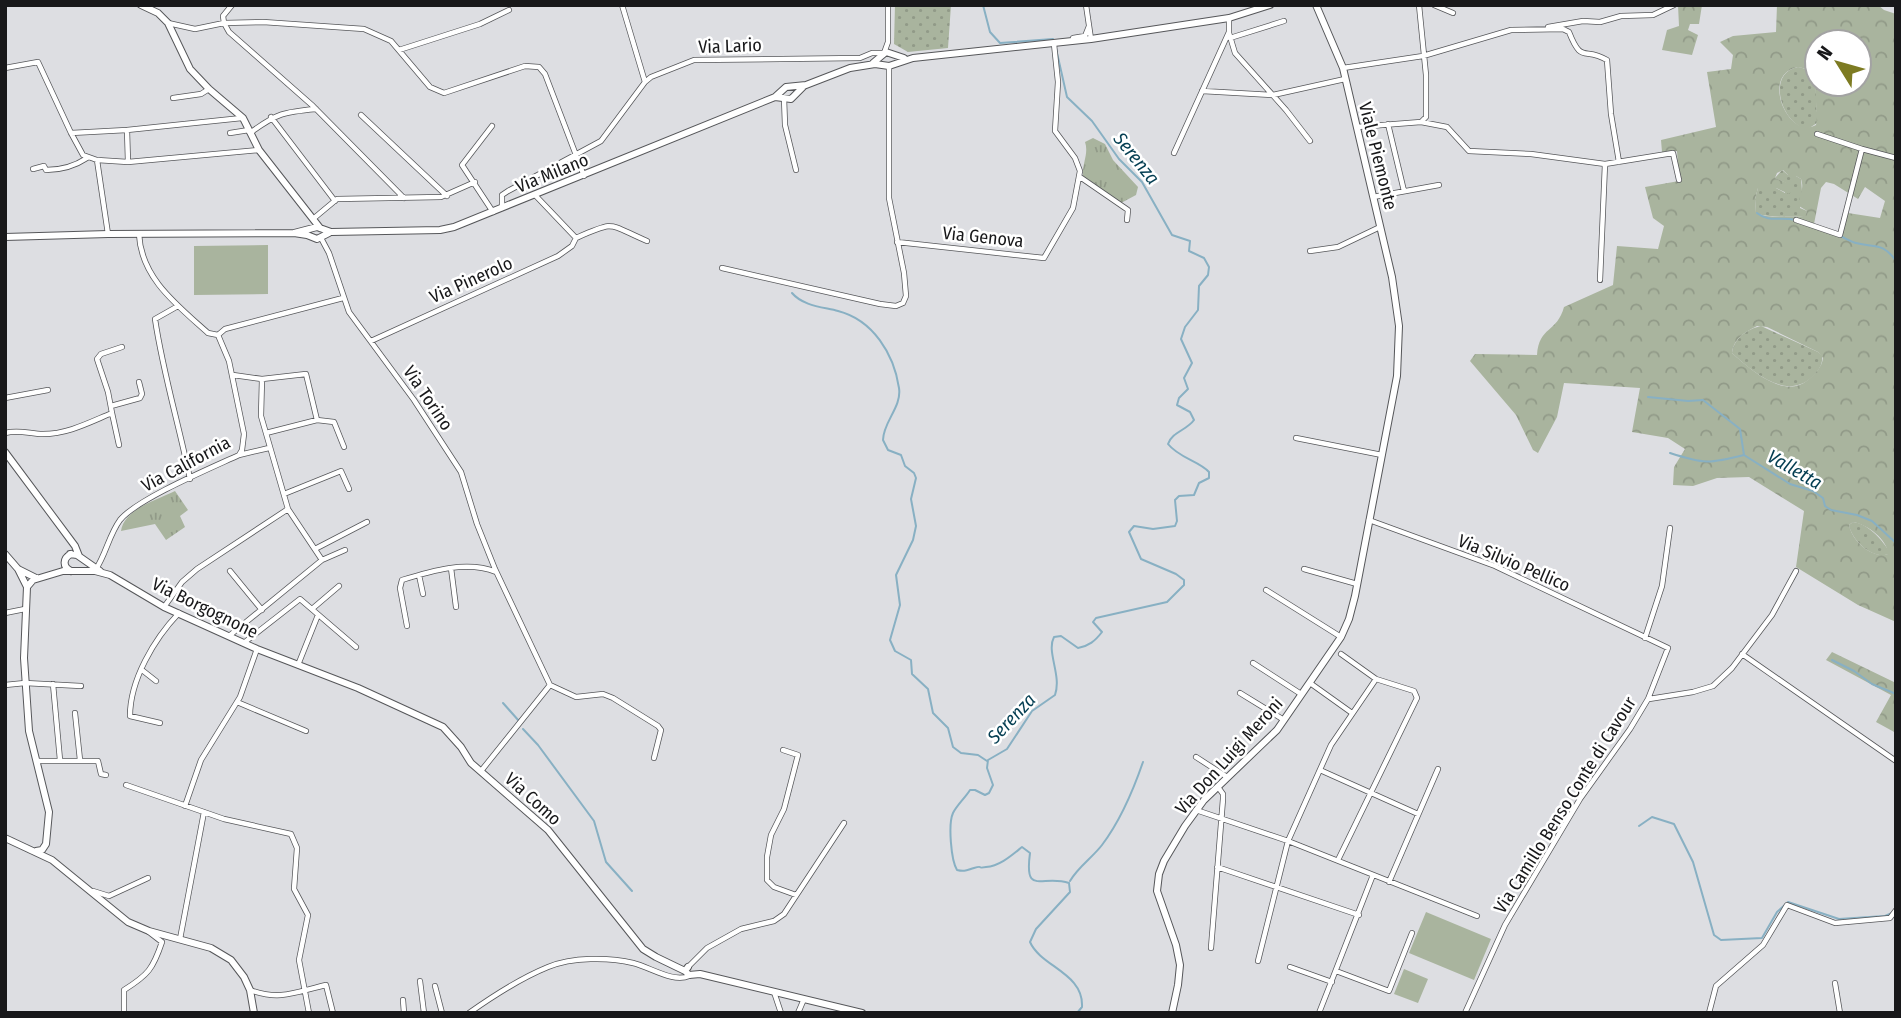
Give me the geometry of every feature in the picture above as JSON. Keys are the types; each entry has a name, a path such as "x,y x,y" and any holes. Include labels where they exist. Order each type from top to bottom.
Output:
{"street":[{"path":"141,5 158,13 168,23 190,69 243,118 259,150 312,219 317,233"},
{"path":"232,5 224,13 224,23 237,40 316,109 404,198"},
{"path":"621,5 645,82"},
{"path":"722,268 889,306 904,303 905,280 889,198 888,5"},
{"path":"1086,5 1091,39"},
{"name":"Via Milano","path":"5,237 440,230 467,223 775,97 787,96 841,71 887,59 1062,43 1229,18 1270,5"},
{"name":"Viale Piemonte","path":"1316,5 1343,68 1392,277 1398,317"},
{"path":"1419,5 1426,75 1426,117 1421,122"},
{"path":"1434,5 1452,13"},
{"path":"1544,28 1574,22 1600,22 1621,16 1653,15 1674,5"},
{"path":"400,50 480,24 509,10"},
{"path":"1229,18 1235,53 1310,141"},
{"path":"1174,153 1230,35 1284,20"},
{"path":"168,23 195,29 224,23 278,22 364,29 387,37 430,88 444,93 525,66 539,67 545,74 584,176"},
{"name":"Via Milano","path":"1062,43 1085,36 1089,26"},
{"path":"1343,68 1423,56 1511,30 1563,29 1569,32 1579,53 1605,57 1607,60 1611,114 1619,162"},
{"path":"1052,44 1058,82 1055,131 1075,158 1080,171 1079,177 1128,210 1127,220"},
{"name":"Via Lario","path":"489,204 576,156 608,134 645,82 651,77 694,60 887,59"},
{"path":"5,68 38,62 71,133 83,155 88,158 128,162 259,150"},
{"path":"1202,91 1273,95 1345,79"},
{"path":"173,98 201,94 209,89"},
{"path":"787,96 785,125 796,170"},
{"path":"230,133 250,132 271,117 288,111 316,109"},
{"path":"361,115 447,195"},
{"path":"271,117 335,201"},
{"path":"71,133 243,118"},
{"path":"1356,127 1421,122 1447,127 1469,151 1531,154 1605,164 1673,153 1679,180"},
{"path":"1388,124 1404,191"},
{"path":"492,126 463,163 463,168 493,212"},
{"path":"127,130 128,162"},
{"path":"1817,134 1896,158"},
{"path":"1796,220 1840,235 1863,149"},
{"path":"33,169 44,166 46,170 54,170 88,158"},
{"path":"97,160 108,234"},
{"path":"1601,280 1605,164"},
{"name":"Via Genova","path":"897,242 1044,258 1073,208 1079,177"},
{"path":"312,219 335,201 447,195 475,182"},
{"path":"1373,197 1439,185"},
{"path":"502,195 502,208"},
{"path":"535,195 576,238"},
{"name":"Via Pinerolo","path":"371,341 558,256 572,246 576,238 606,224 622,228 648,241"},
{"path":"1310,251 1338,247 1380,227"},
{"name":"Via Torino","path":"317,233 327,248 343,298 352,315 414,400 461,472 477,524 496,571 550,685"},
{"path":"139,234 139,247 145,267 156,283 208,333 218,335 225,329 343,298"},
{"path":"178,306 155,319 162,364 176,412 190,479"},
{"name":"Via Don Luigi Meroni","path":"1172,1013 1180,965 1176,944 1157,891 1159,874 1196,809 1284,720 1341,637 1349,618 1357,584 1396,376 1398,317"},
{"name":"Via California","path":"97,568 118,523 127,512 239,455 242,450 244,434 233,375 218,335"},
{"path":"119,445 97,359 101,354 122,347"},
{"path":"233,375 262,379 306,374 317,419"},
{"path":"262,379 261,416 288,509 322,561"},
{"path":"111,406 140,398 142,394 139,382"},
{"path":"5,398 48,390"},
{"path":"5,433 15,430 43,434 78,428 112,413"},
{"path":"265,433 317,419 334,422 344,447"},
{"path":"1296,438 1382,454"},
{"path":"239,455 269,448"},
{"path":"5,452 75,546 80,566 73,570 66,568 64,563"},
{"path":"284,494 341,471 349,489"},
{"path":"164,607 182,582 197,569 288,509"},
{"name":"Via Silvio Pellico","path":"1369,520 1495,566 1668,648"},
{"path":"314,550 367,522"},
{"path":"1645,638 1662,586 1670,528"},
{"path":"54,574 62,568 66,557 75,546"},
{"path":"229,636 322,561 345,550"},
{"path":"5,554 19,569 27,587 24,682 29,731 50,812 50,827 45,846 52,860"},
{"path":"70,554 79,557"},
{"name":"Via Borgognone","path":"79,557 164,607 257,649 358,688"},
{"name":"Via Borgognone","path":"38,578 97,568"},
{"path":"451,568 456,607"},
{"path":"407,626 400,588 402,580 451,568 496,571"},
{"path":"19,569 38,578 27,587"},
{"path":"1304,569 1357,584"},
{"path":"230,571 262,610"},
{"path":"1648,699 1713,686 1732,668 1772,615 1796,572"},
{"path":"419,575 423,594"},
{"path":"312,609 339,586"},
{"path":"1266,590 1341,637"},
{"path":"245,642 300,599 356,647"},
{"path":"5,613 25,609"},
{"path":"160,723 130,716 130,697 163,630 179,613"},
{"path":"298,666 318,615"},
{"name":"Via Camillo Benso Conte di Cavour","path":"1465,1013 1505,925 1580,799 1648,699 1668,648"},
{"path":"185,806 201,760 237,702 257,649"},
{"path":"1338,860 1417,698 1414,691 1376,679 1341,654"},
{"path":"1742,654 1896,761"},
{"path":"1252,663 1302,695"},
{"path":"142,670 156,681"},
{"path":"1258,961 1288,841 1331,745 1376,679"},
{"path":"5,685 24,682 81,686"},
{"path":"1310,683 1353,713"},
{"path":"53,684 60,760"},
{"path":"481,771 550,685 576,698 603,694 658,726 661,730 654,758"},
{"name":"Via Como","path":"358,688 443,727 471,763 548,830 643,949 665,962 710,976 862,1013"},
{"path":"1240,693 1284,720"},
{"path":"237,702 306,731"},
{"path":"75,713 80,760"},
{"path":"783,750 798,755 784,809 771,835 767,880 774,887 796,895"},
{"path":"1196,757 1227,777"},
{"path":"38,761 98,761 101,774 106,775"},
{"path":"1389,881 1438,769"},
{"path":"1320,770 1418,814"},
{"path":"126,785 204,812 291,834 297,848 294,888 308,915 299,960 309,1013"},
{"path":"1210,948 1222,819 1223,794 1217,786"},
{"path":"1196,809 1338,860 1476,916"},
{"path":"180,940 204,812"},
{"path":"469,1013 550,966 587,959 631,962 679,979 690,970 707,948 741,929 774,921 784,914 844,823"},
{"path":"6,838 52,860 128,922 149,931 211,948 231,960 250,990 254,1013"},
{"path":"36,851 45,846"},
{"path":"1217,867 1359,915"},
{"path":"1319,1013 1373,875"},
{"path":"92,891 109,896 148,878"},
{"path":"1709,1013 1716,986 1763,945 1787,905 1835,923 1890,918 1896,910"},
{"path":"124,1013 124,990 144,978 154,966 162,942 149,931"},
{"path":"1336,971 1389,991 1412,933"},
{"path":"1290,967 1332,982"},
{"path":"420,981 424,1013"},
{"path":"1835,983 1840,1013"},
{"path":"250,990 267,996 326,985 334,1013"},
{"path":"435,986 442,1013"},
{"path":"774,991 781,1013"},
{"path":"778,1004 785,994"},
{"path":"797,1013 804,999"},
{"path":"403,1000 404,1013"}],"green space":[{"path":"895,5 951,5 948,48 908,52 894,44"},
{"path":"1678,5 1702,5 1699,24 1690,24 1688,30 1698,35 1692,55 1662,50 1667,30 1679,26"},
{"path":"1777,5 1878,5 1896,14 1896,622 1858,605 1796,567 1804,511 1749,477 1717,478 1693,486 1673,485 1674,467 1685,449 1668,438 1632,432 1640,388 1564,383 1557,417 1538,453 1533,450 1516,415 1470,361 1475,354 1537,355 1541,339 1557,321 1564,307 1613,285 1617,246 1658,249 1664,226 1653,218 1645,187 1679,181 1677,151 1662,152 1661,140 1716,127 1707,72 1731,69 1733,55 1720,42 1733,36 1776,32","holes":["1783,170 1790,177 1801,179 1799,206 1807,211 1805,217 1766,216 1756,213 1755,199 1758,188 1776,188 1789,194 1792,190 1790,184 1775,178 1777,173","1826,182 1858,199 1865,187 1885,201 1880,218 1848,213 1838,234 1814,224 1821,188","1757,326 1767,327 1818,352 1823,358 1818,370 1799,385 1789,386 1768,380 1748,367 1732,353 1733,348 1741,336","1853,522 1859,523 1870,529 1881,538 1888,554 1876,554 1858,543 1849,525"]},
{"path":"1798,67 1803,69 1803,98 1816,98 1817,123 1808,129 1791,119 1781,99 1782,79 1788,71"},
{"path":"1093,138 1105,144 1113,160 1138,187 1136,195 1121,203 1083,176 1085,142"},
{"path":"1782,170 1801,179 1800,208 1807,211 1806,217 1756,213 1755,199 1758,188 1776,188 1785,193 1786,183 1775,178"},
{"path":"268,245 268,294 194,295 194,246"},
{"path":"1761,326 1818,352 1822,356 1821,364 1813,376 1803,383 1781,385 1760,375 1732,353 1735,343 1742,335"},
{"path":"175,491 188,510 180,516 185,527 166,540 155,524 121,531 123,523 135,511"},
{"path":"1853,522 1874,532 1889,554 1876,554 1864,548 1851,531 1849,525"},
{"path":"1832,652 1896,683 1896,733 1876,722 1891,695 1826,660"},
{"path":"1426,912 1491,939 1474,980 1409,953"},
{"path":"1404,969 1428,979 1418,1003 1394,994"}],"waterway":[{"name":"Serenza","path":"983,5 990,32 1000,43 1053,39"},
{"name":"Serenza","path":"1055,44 1067,97 1092,121 1119,159 1142,182 1172,235 1190,241 1189,251 1204,258 1209,267 1208,275 1199,286 1198,310 1185,327 1181,339 1192,363 1184,378 1188,389 1179,398 1177,405 1190,412 1194,420 1168,444 1178,453 1205,468 1209,472 1209,478 1199,483 1194,495 1179,496 1175,500 1175,526 1153,529 1134,526 1129,532 1141,559 1176,574 1184,580 1184,585 1167,602 1096,618 1093,622 1102,632 1085,646 1078,648 1061,636 1054,637 1052,650 1057,680 1055,695 1032,711 1007,749 988,760 987,768 993,785 989,793 985,795 970,790 951,818 950,833 957,870 996,865 1022,847 1030,853 1029,867 1033,879 1069,883 1070,892 1036,929 1030,942 1035,951 1076,986 1081,995 1082,1007 1077,1013"},
{"path":"1757,213 1771,219 1795,220"},
{"path":"1840,236 1883,248 1896,261"},
{"path":"792,293 807,303 850,315 862,322 887,351 896,375 899,395 883,440 888,450 901,455 905,466 916,478 911,499 916,526 913,540 896,575 900,605 890,640 895,651 911,660 912,674 928,689 933,713 948,728 953,747 961,753 978,755 987,761"},
{"path":"1648,397 1703,400 1740,429 1744,455"},
{"name":"Valletta","path":"1670,453 1707,462 1744,455 1790,484 1813,491 1823,498 1825,506 1831,510 1872,521 1896,543"},
{"path":"1832,660 1872,684 1896,694"},
{"path":"503,703 519,721"},
{"path":"523,729 594,821 606,862 632,891"},
{"path":"1070,881 1115,826 1143,762"},
{"path":"1639,826 1652,817 1674,824 1693,862 1714,935 1721,940 1762,938 1777,912 1788,902 1839,919 1885,916 1892,913"}]}
